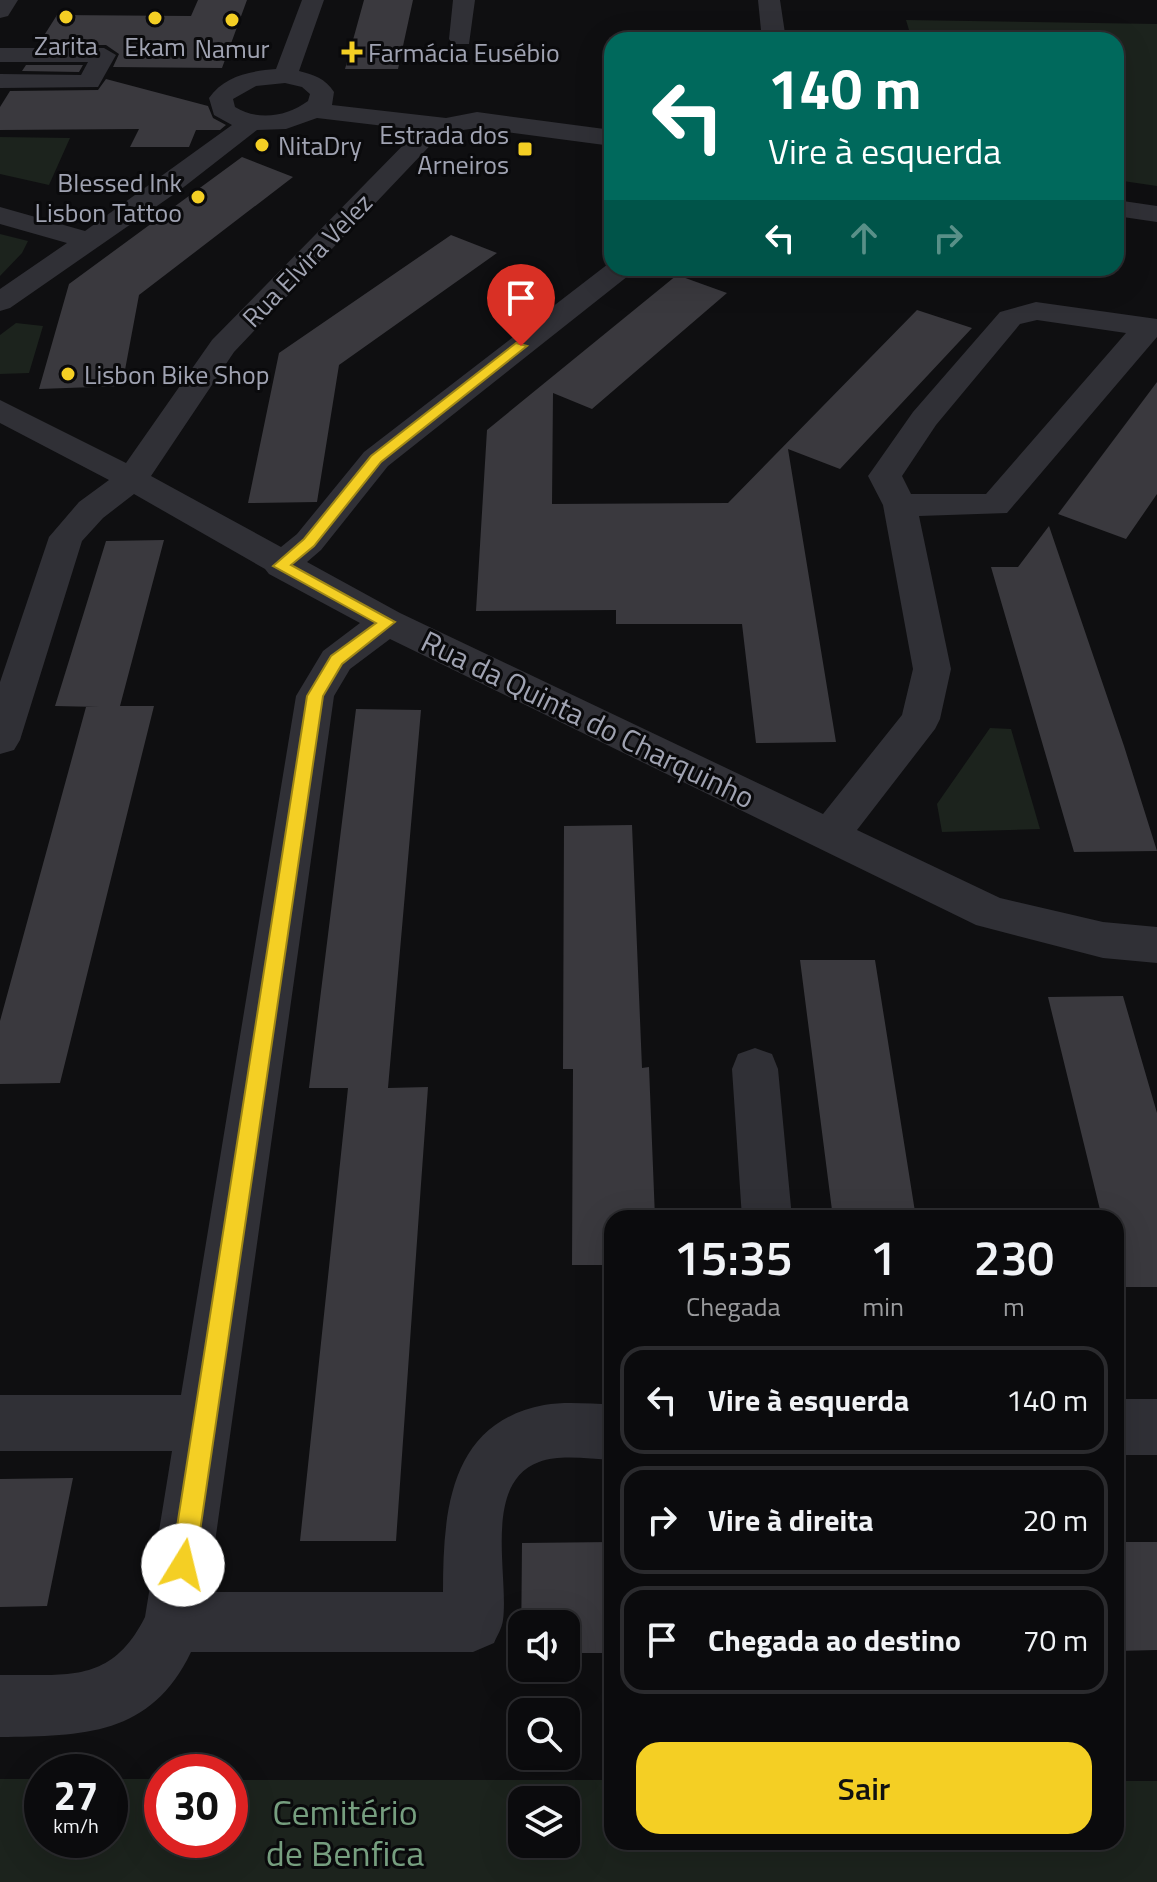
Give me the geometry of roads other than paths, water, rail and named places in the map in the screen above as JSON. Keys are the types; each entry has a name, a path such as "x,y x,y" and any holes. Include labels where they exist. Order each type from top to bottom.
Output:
{"street":[{"path":"0,11 7,0"},
{"path":"285,76 313,0"},
{"path":"461,39 464,0"},
{"path":"769,0 773,32"},
{"path":"0,55 104,55 89,82 0,81"},
{"path":"318,101 310,81 285,76 245,81 221,98 220,104 230,115 252,122 293,120 318,101 458,110 477,120"},
{"path":"318,101 435,125 477,120 604,137"},
{"path":"9,295 171,184 252,122"},
{"name":"Rua Elvira Velez","path":"0,740 66,537 91,510 132,479 223,346 423,141 435,125"},
{"path":"1124,209 1157,214"},
{"path":"0,215 88,240"},
{"path":"281,566 309,542 376,459 610,276"},
{"path":"830,835 921,719 932,669 900,505 885,476 924,419 1010,318 1036,311 1152,328"},
{"path":"900,505 995,505 1152,328"},
{"name":"Rua da Quinta do Charquinho","path":"0,410 132,479 281,566 387,622 991,913 1103,940 1157,945"},
{"path":"0,1706 85,1704 105,1700 148,1671 164,1647 174,1622 315,696 336,660 387,622"},
{"path":"755,1069 766,1210"},
{"path":"0,1423 205,1423"},
{"path":"1124,1427 1157,1427"},
{"path":"174,1622 473,1622 476,1504 483,1481 494,1462 512,1445 531,1436 604,1432"}],"place":[{"name":"Zarita","path":"66,17"},
{"name":"Ekam","path":"155,18"},
{"name":"Namur","path":"232,20"},
{"name":"Farmácia Eusébio","path":"352,52"},
{"name":"NitaDry","path":"262,145"},
{"name":"Estrada dos Arneiros","path":"525,149"},
{"name":"Blessed Ink Lisbon Tattoo","path":"198,197"},
{"name":"Lisbon Bike Shop","path":"68,374"}],"park label":[{"name":"Cemitério de Benfica","path":"345,1832"}]}
